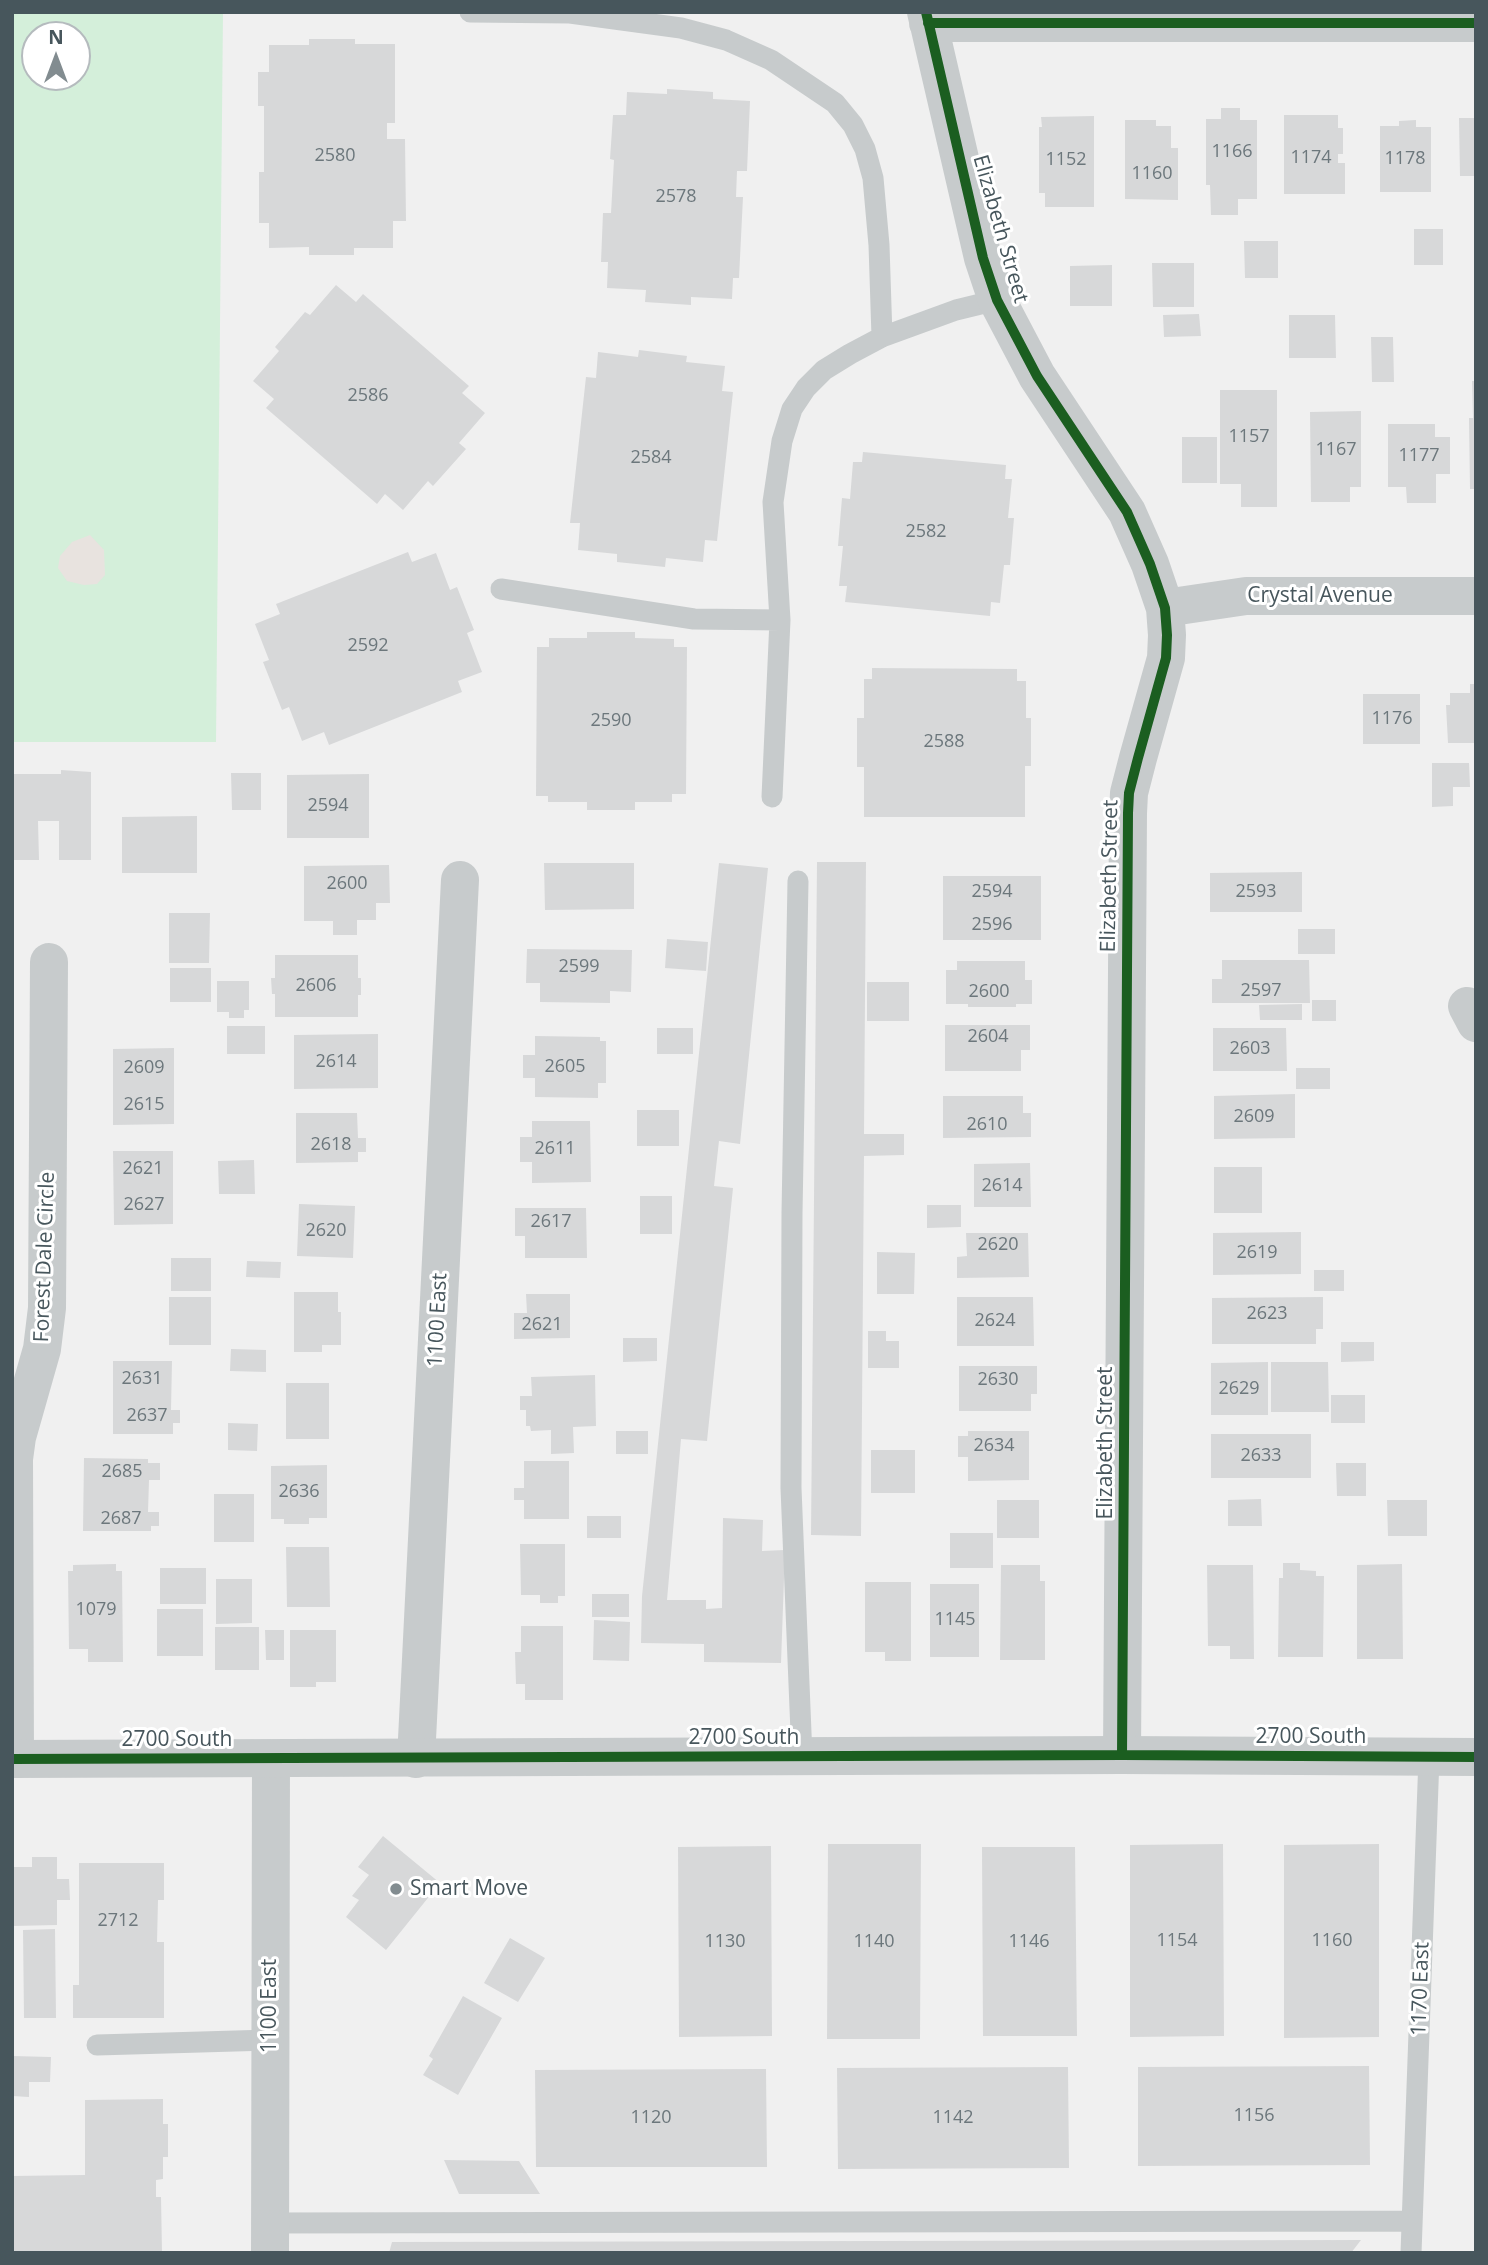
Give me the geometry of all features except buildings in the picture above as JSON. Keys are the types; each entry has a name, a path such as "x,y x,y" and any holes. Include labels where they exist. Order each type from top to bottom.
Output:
{"street":[{"path":"927,17 1476,23"},
{"name":"Elizabeth Street","path":"927,17 983,258 997,300 1037,376 1127,512 1150,564 1165,608 1166,659 1129,793 1128,813 1122,1755"},
{"name":"Crystal Avenue","path":"1165,608 1246,596 1476,596"},
{"name":"1100 East","path":"415,1759 460,880"},
{"name":"Forest Dale Circle","path":"14,1759 14,1459 17,1437 36,1376 46,1329 49,962"},
{"name":"2700 South","path":"14,1759 1122,1755 1476,1757"},
{"name":"1100 East","path":"270,2238 271,1760"}],"lane":[{"path":"470,12 570,13 681,28 726,40 771,60 835,103 853,124 873,178 879,245 882,337"},
{"path":"772,797 780,620 774,502 782,441 792,409 806,388 824,370 882,337 956,310 997,300"},
{"path":"502,589 694,619 780,620"},
{"path":"798,881 792,1213 791,1488 802,1757"},
{"name":"1170 East","path":"1411,2253 1429,1757"},
{"path":"97,2045 270,2040"},
{"path":"270,2238 1412,2221"}],"green space":[{"path":"12,12 223,12 216,742 12,742"}],"sand":[{"path":"90,535 104,550 105,575 97,584 84,585 67,581 58,568 60,556 72,542"}],"cycle path":[{"path":"926,12 983,258 997,300 1037,376 1127,512 1150,564 1165,608 1166,658 1129,793 1128,813 1122,1755"},
{"path":"928,23 1476,23"},
{"path":"12,1759 1122,1755 1476,1757"}],"place":[{"name":"Smart Move","path":"396,1889"}]}
